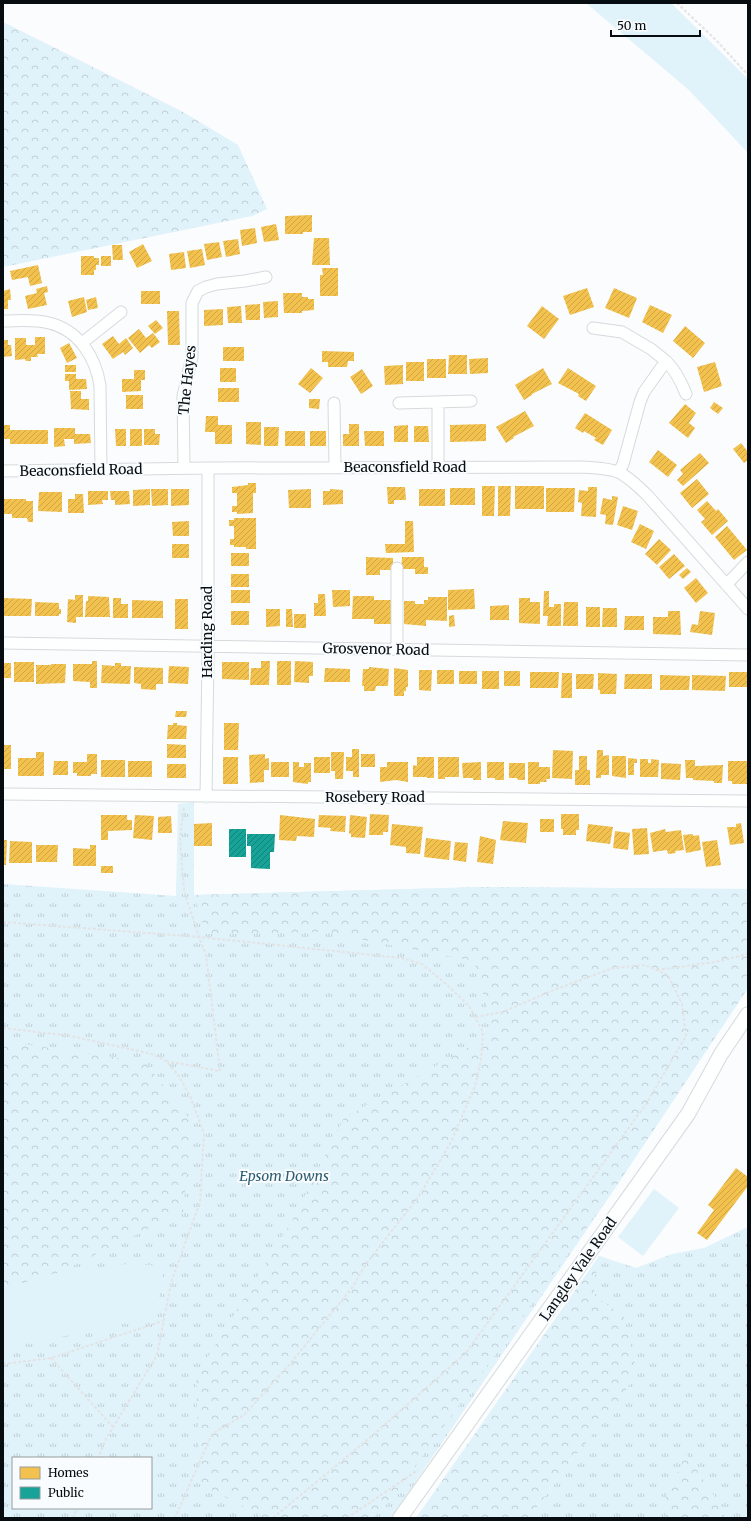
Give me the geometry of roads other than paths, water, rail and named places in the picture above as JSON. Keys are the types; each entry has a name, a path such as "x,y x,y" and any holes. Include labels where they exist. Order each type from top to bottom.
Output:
{"street":[{"name":"The Hayes","path":"184,468 183,396 192,357 192,303 194,297 198,291 217,284 266,277"},
{"path":"82,343 120,312"},
{"path":"3,321 35,320 50,323 60,326 82,343 94,362 98,375 101,469"},
{"path":"593,328 622,332 651,348 674,368 681,379 686,394"},
{"path":"619,472 623,464 644,392 666,361"},
{"path":"399,403 471,401"},
{"path":"334,403 335,467"},
{"path":"438,403 438,467"},
{"name":"Beaconsfield Road","path":"3,471 184,468 583,467 619,472 648,496 748,609"},
{"name":"Harding Road","path":"206,797 208,468"},
{"path":"727,584 748,562"},
{"path":"397,568 397,649"},
{"name":"Grosvenor Road","path":"3,643 748,655"},
{"name":"Rosebery Road","path":"3,794 206,797 748,800"},
{"name":"Langley Vale Road","path":"400,1518 688,1114 721,1054 748,1014"}],"park label":[{"name":"Epsom Downs","path":"284,1176"}]}
